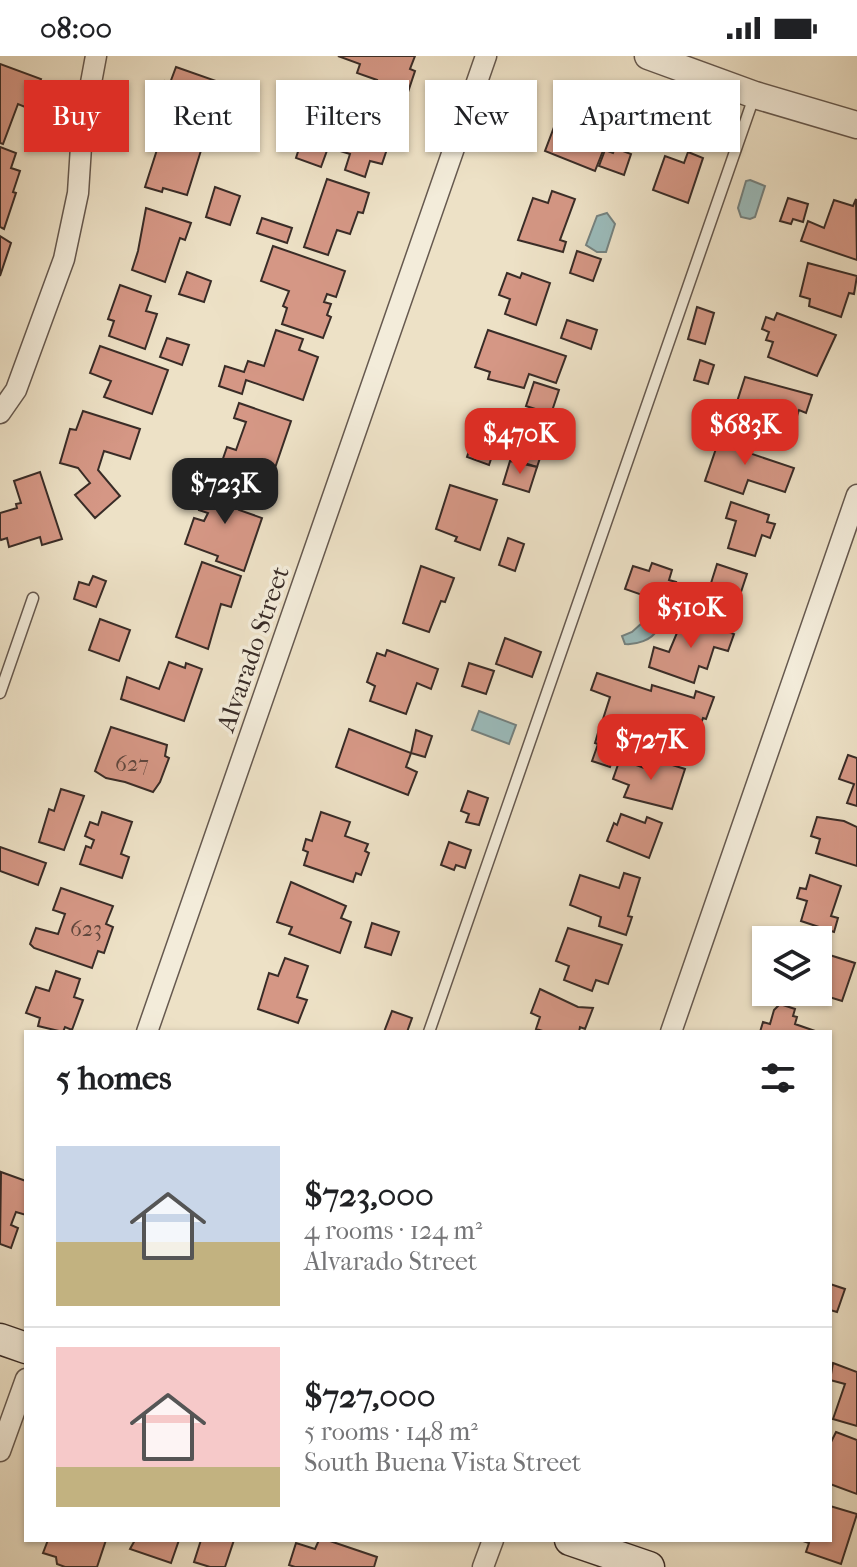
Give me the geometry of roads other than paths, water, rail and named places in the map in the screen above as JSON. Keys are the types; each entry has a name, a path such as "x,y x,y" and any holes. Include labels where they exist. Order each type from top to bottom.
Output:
{"main road":[{"path":"0,1339 24,1347"},
{"path":"576,1542 649,1567"}],"street":[{"path":"0,413 16,390 64,259 78,193 82,131 96,56"},
{"name":"Alvarado Street","path":"148,1030 486,56"},
{"path":"648,56 755,95 857,125"},
{"path":"672,1030 857,495"},
{"path":"0,1451 24,1385"},
{"path":"483,1567 492,1542"}],"lane":[{"path":"430,1030 755,95"},
{"path":"0,693 33,598"}],"water":[{"path":"746,181 765,186 755,217 750,219 741,217 738,208"},
{"path":"607,213 615,224 606,252 597,252 586,245 597,216"},
{"path":"642,623 657,630 643,641 625,644 622,636"},
{"path":"479,711 516,725 509,744 472,730"}]}
